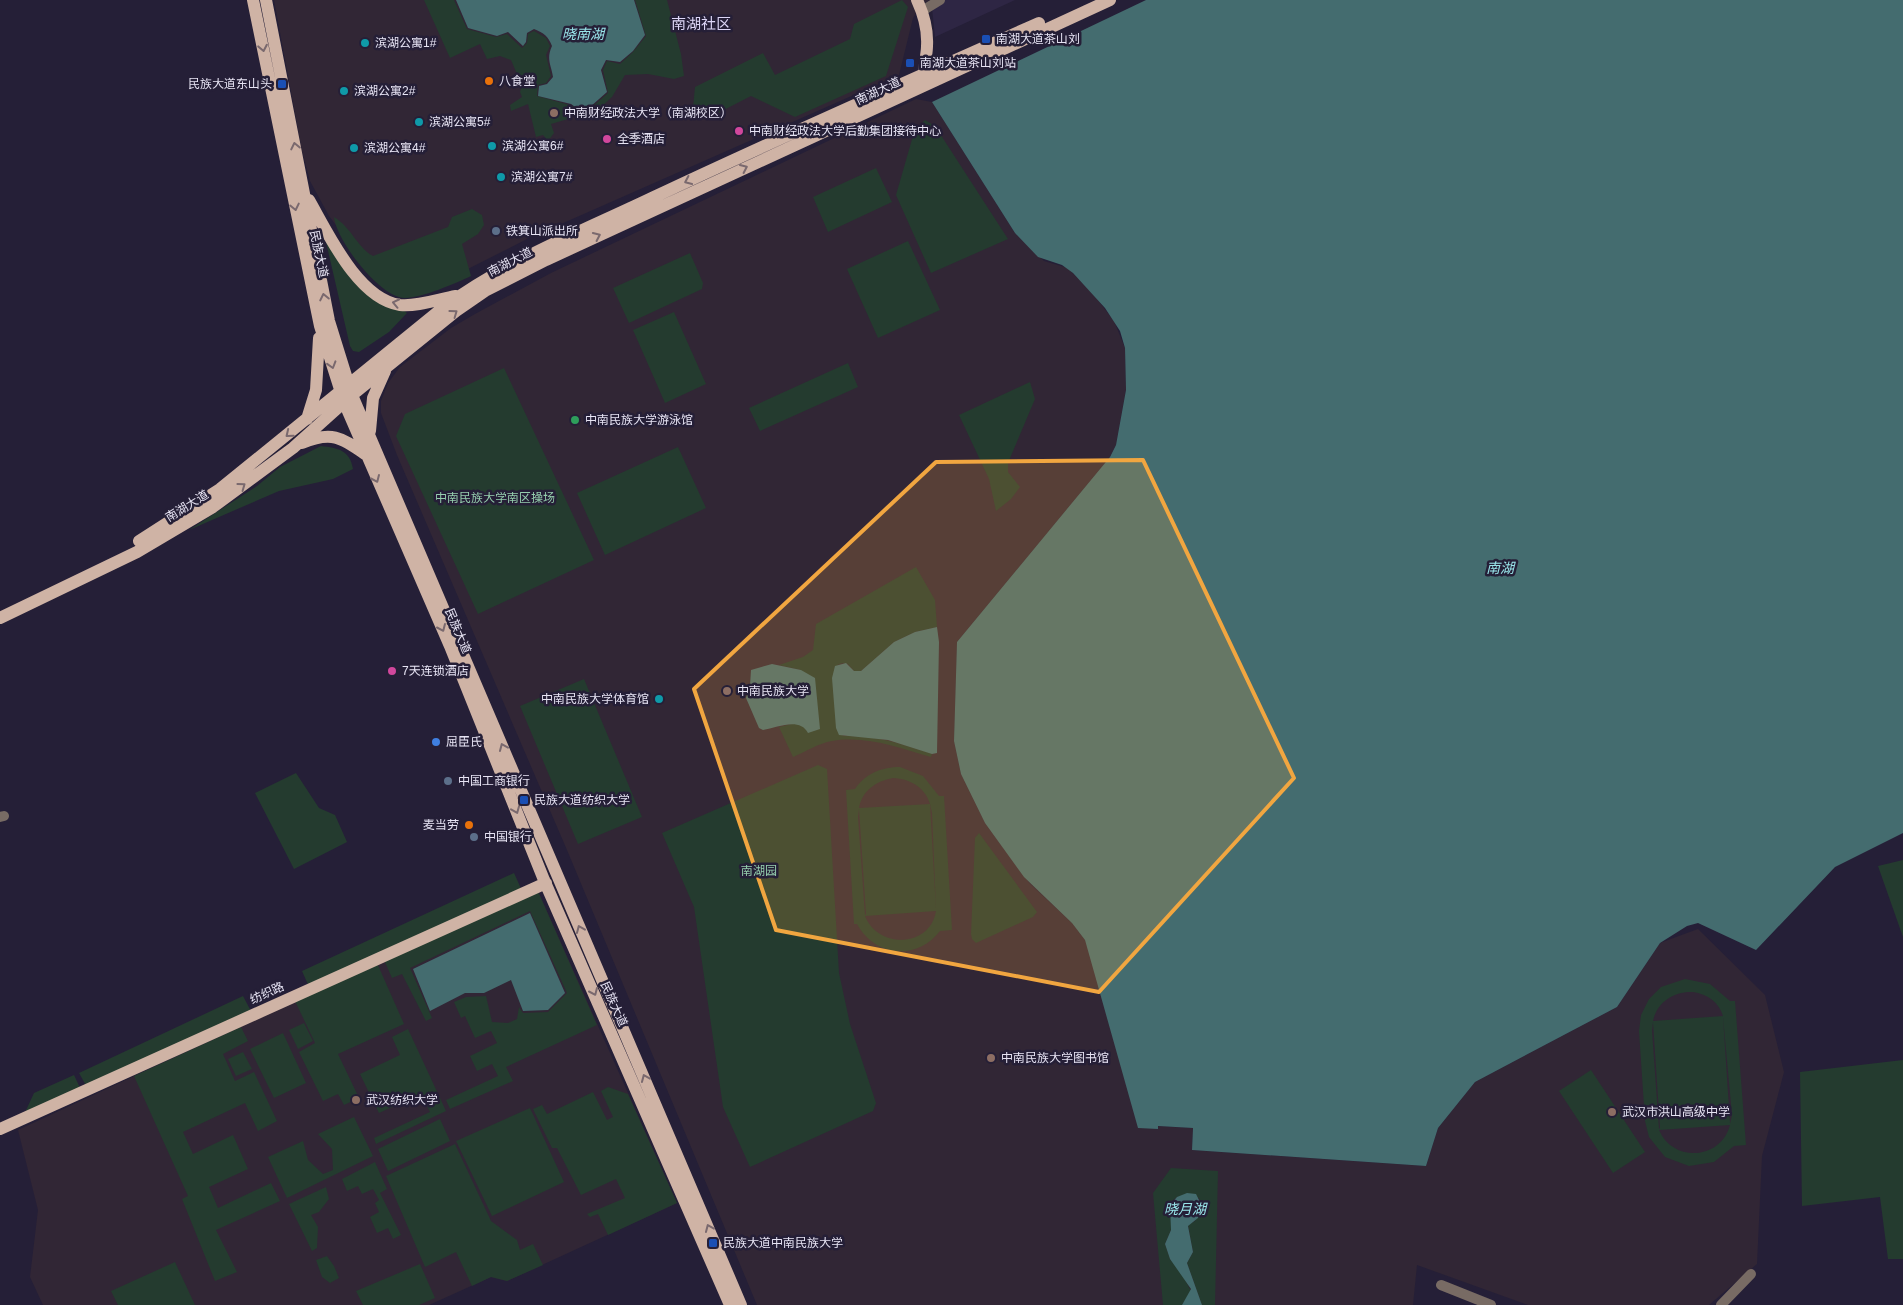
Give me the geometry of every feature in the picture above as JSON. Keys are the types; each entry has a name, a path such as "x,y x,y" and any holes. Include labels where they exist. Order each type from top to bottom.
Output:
{"main road":[{"name":"民族大道","path":"253,0 320,326 346,393 366,454 450,646 546,883 730,1305"},
{"name":"民族大道","path":"266,0 329,321 346,393 370,437 741,1305"},
{"name":"南湖大道","path":"0,609 133,544 172,522 220,489 306,421 388,365 456,311 499,284 1090,0"},
{"name":"南湖大道","path":"0,618 170,533 213,507 293,448 346,393 461,294 542,250 926,79 1110,0"},
{"path":"920,6 926,25 926,79"},
{"path":"305,193 353,271 376,296 393,303 409,305 461,294"},
{"path":"306,421 316,384 320,326"},
{"path":"370,437 373,398 388,365"},
{"path":"293,448 319,437 329,435 343,439 366,454"},
{"name":"纺织路","path":"0,1129 546,883"}],"street":[{"path":"920,6 940,0"},
{"path":"1721,1305 1751,1274"},
{"path":"1442,1285 1491,1305"}],"highlighted area":[{"path":"1143,460 1294,778 1099,992 776,930 694,689 936,462"}],"shaded area":[{"name":"中南财经政法大学（南湖校区）","path":"274,0 930,0 920,6 913,18 899,75 527,239 462,272 370,270 329,216 310,181 302,151"},
{"path":"943,0 1015,0 935,37 932,8"},
{"name":"中南民族大学","path":"916,99 932,102 1015,233 1044,261 1068,268 1094,295 1114,321 1125,348 1126,390 1116,445 1110,457 957,642 954,741 961,774 985,823 1030,884 1072,923 1085,940 1158,1129 1158,1126 1193,1128 1192,1150 1426,1166 1438,1128 1475,1082 1617,1007 1660,943 1698,929 1765,995 1784,1072 1762,1156 1757,1264 1709,1305 1528,1305 1417,1265 1413,1305 757,1305 567,850 397,455 381,413 381,401 388,383 400,367 451,328 475,314 551,273"},
{"name":"武汉纺织大学","path":"537,889 677,1203 507,1281 491,1277 429,1305 43,1305 30,1277 38,1210 18,1130"}],"green space":[{"path":"424,0 454,0 467,29 496,37 507,34 522,48 527,43 528,34 534,31 546,38 550,46 546,55 551,76 546,83 538,85 537,96 573,106 581,112 591,108 608,93 603,70 607,61 620,64 646,36 635,0 667,0 681,54 684,76 674,79 648,74 625,75 612,97 589,118 570,114 568,119 551,124 554,133 548,141 543,135 536,137 528,104 511,111 510,105 522,97 520,92 522,86 511,60 500,56 487,59 480,44 450,58"},
{"path":"902,0 908,7 886,76 795,117 751,96 714,115 692,118 695,87 763,53 775,75 850,39 854,24"},
{"path":"925,120 935,126 1008,239 931,273 896,195 915,129"},
{"path":"876,168 892,202 828,232 813,197"},
{"path":"472,209 482,215 484,225 478,234 462,244 471,276 429,293 405,298 384,289 361,266 342,239 334,217 373,256 448,227 452,217"},
{"path":"908,241 940,310 878,338 847,269"},
{"path":"326,242 343,264 407,313 389,332 359,352 353,351 350,346"},
{"path":"690,253 703,283 702,289 629,323 613,288"},
{"path":"674,312 706,384 665,403 633,330"},
{"path":"848,363 858,387 760,431 749,408"},
{"name":"中南民族大学南区操场","path":"504,368 594,560 478,614 396,436 405,414"},
{"path":"1030,382 1035,399 1008,463 1008,472 1020,487 1011,499 996,511 989,479 959,415"},
{"path":"321,446 342,451 349,458 353,469 333,479 279,491 189,530 257,486 280,467"},
{"path":"678,447 706,508 605,555 577,493"},
{"path":"916,567 935,600 937,627 915,632 894,642 861,671 854,671 848,664 839,664 835,670 833,680 843,736 886,740 927,752 932,754 931,757 883,743 845,740 822,744 793,757 779,727 796,723 805,727 801,670 779,665 803,657 813,650 816,624"},
{"path":"584,679 642,817 578,844 520,706"},
{"name":"南湖园","path":"818,765 827,769 839,973 850,1024 876,1103 873,1111 750,1167 723,1107 694,907 662,833"},
{"path":"900,767 923,776 939,796 944,796 952,930 940,931 931,941 908,951 885,949 874,943 857,924 854,924 846,790 855,789 859,783 875,772","holes":["893,778 905,780 916,785 928,798 930,804 859,808 863,797 871,788 876,784","930,804 932,813 936,910","859,809 865,915 858,817","936,911 932,923 924,932 914,938 903,940 892,939 881,934 872,927 865,916"]},
{"path":"296,773 319,808 335,815 347,842 294,869 255,793"},
{"path":"979,833 1037,912 1033,917 976,943 972,939 971,934 975,838"},
{"path":"1903,860 1903,937 1878,866"},
{"path":"514,873 523,893 310,989 302,971"},
{"path":"537,889 597,1025 506,1067 513,1081 450,1109 446,1100 498,1076 492,1064 477,1071 470,1056 497,1043 491,1031 475,1038 465,1016 461,1018 454,1002 466,997 486,996 492,1022 508,1023 517,1019 519,1007 523,1013 548,1012 567,993 530,911 410,968 432,1018 426,1021 402,974 392,978 384,960"},
{"path":"377,963 404,1024 338,1054 359,1098 344,1105 338,1094 323,1101 299,1052 315,1043 295,1001"},
{"path":"1685,979 1710,984 1730,1001 1735,1001 1746,1145 1734,1146 1714,1162 1689,1166 1665,1157 1649,1137 1645,1121 1639,1031 1641,1015 1649,999 1661,987","holes":["1679,993 1698,993 1708,997 1719,1007 1723,1016 1653,1021 1662,1003","1723,1017 1732,1115 1730,1124","1653,1022 1659,1129 1652,1031","1730,1125 1725,1137 1717,1145 1707,1151 1696,1153 1685,1152 1675,1148 1666,1141 1659,1130"]},
{"path":"243,996 253,1015 88,1089 79,1073"},
{"path":"304,1023 313,1041 298,1049 289,1030"},
{"path":"241,1027 248,1041 223,1054 235,1081 254,1072 277,1121 258,1131 245,1103 183,1132 193,1154 233,1135 248,1169 209,1187 218,1208 271,1183 280,1201 216,1230 237,1272 215,1281 182,1199 188,1196 134,1076"},
{"path":"408,1029 446,1111 376,1144 374,1138 430,1112 421,1094 379,1113 360,1074 400,1055 392,1037"},
{"path":"283,1033 306,1083 274,1098 250,1049"},
{"path":"243,1052 252,1069 236,1076 228,1059"},
{"path":"1903,1060 1903,1259 1888,1259 1880,1197 1802,1206 1800,1072"},
{"path":"1591,1070 1645,1152 1613,1173 1559,1091"},
{"path":"74,1075 82,1092 22,1119 34,1093"},
{"path":"608,1087 628,1094 677,1203 608,1235 598,1214 590,1217 587,1214 625,1198 616,1179 581,1195 557,1148 552,1148 533,1109 542,1105 547,1114 593,1092 607,1120 613,1117 601,1091"},
{"path":"530,1108 564,1182 492,1216 456,1141"},
{"path":"354,1117 373,1156 287,1198 268,1157 303,1141 308,1160 323,1174 333,1170 332,1149 318,1134"},
{"path":"440,1119 450,1141 388,1171 378,1149"},
{"path":"455,1144 491,1221 517,1240 520,1250 533,1244 543,1265 507,1281 491,1277 472,1286 456,1252 425,1267 386,1176"},
{"path":"375,1162 387,1189 380,1193 401,1235 393,1239 388,1228 377,1233 370,1217 379,1212 375,1203 379,1200 373,1189 362,1194 358,1186 347,1191 342,1179"},
{"path":"1171,1168 1218,1171 1215,1305 1202,1305 1187,1263 1193,1252 1188,1225 1195,1221 1201,1204 1199,1198 1177,1197 1171,1202 1171,1230 1165,1244 1170,1259 1181,1272 1191,1291 1182,1305 1163,1305 1153,1193"},
{"path":"326,1187 329,1199 319,1212 311,1215 318,1227 317,1248 312,1251 289,1204"},
{"path":"327,1256 339,1278 330,1283 322,1277 316,1260"},
{"path":"175,1262 195,1305 118,1305 111,1291"},
{"path":"420,1264 435,1298 419,1305 363,1305 356,1291"}],"water":[{"name":"晓南湖","path":"456,0 634,0 645,35 633,51 620,62 606,60 601,70 607,92 590,107 581,111 571,104 538,96 539,86 547,84 553,77 549,58 552,46 545,35 534,29 527,33 526,42 523,46 508,32 497,36 468,28"},
{"name":"南湖","path":"1146,0 1903,0 1903,833 1835,867 1756,950 1698,923 1687,926 1660,943 1617,1007 1475,1082 1438,1128 1426,1166 1192,1150 1193,1128 1158,1126 1158,1129 1138,1128 1085,940 1072,923 1024,877 985,823 961,774 954,741 957,642 1110,457 1116,445 1126,390 1125,348 1120,331 1105,308 1073,273 1062,265 1038,257 1015,233 932,102"},
{"path":"937,627 939,642 937,753 932,754 888,740 839,735 836,728 832,678 835,666 846,663 854,671 861,671 894,642 915,632"},
{"path":"772,664 801,670 815,678 820,729 808,733 800,725 794,724 763,730 759,728 746,698 750,686 751,670"},
{"path":"530,913 565,993 548,1010 523,1011 511,980 484,993 465,993 430,1011 413,969"},
{"name":"晓月湖","path":"1187,1193 1196,1194 1201,1204 1198,1218 1188,1226 1193,1252 1187,1263 1202,1305 1182,1305 1191,1289 1170,1259 1165,1244 1171,1230 1170,1205 1177,1197"}],"place":[{"name":"南湖大道茶山刘","path":"986,39"},
{"name":"滨湖公寓1#","path":"365,43"},
{"name":"南湖大道茶山刘站","path":"910,63"},
{"name":"八食堂","path":"489,81"},
{"name":"民族大道东山头","path":"282,84"},
{"name":"滨湖公寓2#","path":"344,91"},
{"name":"中南财经政法大学（南湖校区）","path":"554,113"},
{"name":"滨湖公寓5#","path":"419,122"},
{"name":"中南财经政法大学后勤集团接待中心","path":"739,131"},
{"name":"全季酒店","path":"607,139"},
{"name":"滨湖公寓6#","path":"492,146"},
{"name":"滨湖公寓4#","path":"354,148"},
{"name":"滨湖公寓7#","path":"501,177"},
{"name":"铁箕山派出所","path":"496,231"},
{"name":"中南民族大学游泳馆","path":"575,420"},
{"name":"7天连锁酒店","path":"392,671"},
{"name":"中南民族大学","path":"727,691"},
{"name":"中南民族大学体育馆","path":"659,699"},
{"name":"屈臣氏","path":"436,742"},
{"name":"中国工商银行","path":"448,781"},
{"name":"民族大道纺织大学","path":"524,800"},
{"name":"麦当劳","path":"469,825"},
{"name":"中国银行","path":"474,837"},
{"name":"中南民族大学图书馆","path":"991,1058"},
{"name":"武汉纺织大学","path":"356,1100"},
{"name":"武汉市洪山高级中学","path":"1612,1112"},
{"name":"民族大道中南民族大学","path":"713,1243"}],"district":[{"name":"南湖社区","path":"701,24"}]}
